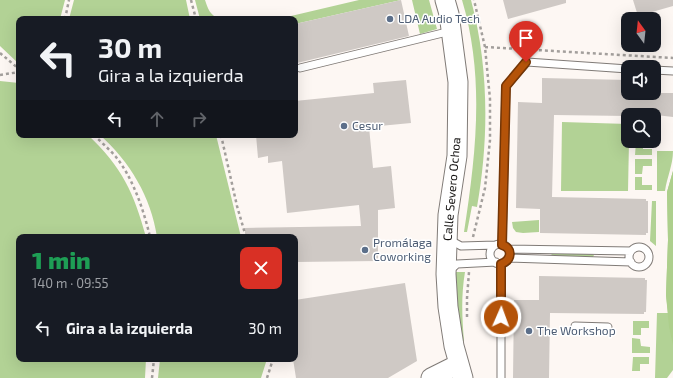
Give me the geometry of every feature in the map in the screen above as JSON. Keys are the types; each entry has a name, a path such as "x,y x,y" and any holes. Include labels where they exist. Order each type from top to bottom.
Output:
{"street":[{"name":"Calle Severo Ochoa","path":"445,0 458,82 457,156 448,215 446,274 448,307 454,346 461,371"},
{"path":"431,378 461,371"}],"lane":[{"path":"300,68 451,31"},
{"path":"499,245 506,86 526,62 621,69"},
{"path":"661,70 673,70"},
{"path":"447,238 461,246 499,245 509,249 631,251 634,248 642,247 646,249 649,256 649,261 642,266 638,266 631,262 509,258"},
{"path":"498,263 491,258 490,254 492,249 499,245"},
{"path":"446,274 457,264 470,262 506,262 510,255 509,249"},
{"path":"631,251 631,262"},
{"path":"498,263 501,378"},
{"path":"575,326 608,327"}],"path":[{"path":"66,16 69,0"},
{"path":"191,0 195,16"},
{"path":"471,246 485,188 490,140 490,99 485,47 474,0"},
{"path":"485,47 673,58"},
{"path":"0,52 16,68"},
{"path":"0,76 16,72"},
{"path":"97,138 116,158 134,187 146,217 149,234"},
{"path":"222,138 237,206 245,234"},
{"path":"467,320 470,262"},
{"path":"152,378 154,362"},
{"path":"267,378 273,362"}],"green space":[{"path":"0,0 65,0 61,16 16,16 16,61 0,46"},
{"path":"74,0 186,0 189,16 70,16"},
{"path":"195,0 205,0 213,16 199,16"},
{"path":"359,0 401,0 298,23 298,16 291,16"},
{"path":"412,0 429,0 437,29 420,34"},
{"path":"462,0 471,0 477,25 484,77 485,103 484,155 481,181 477,207 472,206 467,232 464,232 475,145 476,87 474,58"},
{"path":"0,81 16,83 16,138 91,138 110,158 125,182 137,207 145,234 16,234 16,362 146,362 145,378 0,378"},
{"path":"562,122 621,124 621,148 629,148 628,191 561,191"},
{"path":"103,138 217,138 240,234 156,234 150,208 138,181 111,145"},
{"path":"636,148 652,149 652,155 635,155"},
{"path":"657,151 673,151 665,191 657,191"},
{"path":"635,159 652,159 652,166 643,166 642,174 635,174"},
{"path":"673,171 673,370 667,378 655,378 657,313 668,313 666,295 668,240 667,192"},
{"path":"673,171 673,345 669,327 666,295 668,240 667,192"},
{"path":"635,177 642,177 642,185 652,185 652,190 635,190"},
{"path":"652,201 656,201 656,246 650,241"},
{"path":"539,220 539,232 516,232 513,228 512,222"},
{"path":"553,253 594,255 593,257 553,257 551,255"},
{"path":"455,272 465,272 462,306 464,341 461,342 455,310 457,299"},
{"path":"633,321 649,321 649,328 641,328 641,335 633,335"},
{"path":"632,338 640,339 641,346 650,347 650,353 632,353"},
{"path":"633,357 649,357 649,364 640,364 640,371 632,371"},
{"path":"160,362 266,362 261,378 158,378"}],"building":[{"path":"401,0 409,36 298,63 298,23"},
{"path":"503,0 566,0 566,3 508,19"},
{"path":"633,0 673,0 673,6 652,12 637,12"},
{"path":"542,78 621,80 621,100 661,100 661,93 673,93 673,117 661,116 661,108 621,108 621,116 554,115 552,197 646,199 646,201 648,201 648,233 646,233 646,235 540,233 540,209 516,208 518,102 542,103"},
{"path":"406,80 411,123 369,127 373,168 391,166 395,208 378,210 378,261 298,262 298,234 245,234 245,228 361,226 359,205 287,213 282,161 268,163 268,156 258,158 256,138 298,138 298,101 374,93 373,83"},
{"path":"539,276 645,278 645,280 647,280 646,312 644,312 644,314 550,313 549,378 513,378 514,300 539,300"},
{"path":"405,283 417,361 388,378 296,378 293,362 298,362 298,300"}],"place":[{"name":"LDA Audio Tech","path":"390,19"},
{"name":"Cesur","path":"344,126"},
{"name":"Promálaga Coworking","path":"365,250"},
{"name":"The Workshop","path":"529,331"}],"route":[{"path":"501,317 501,264 506,262 510,255 510,251 507,247 502,245 506,86 526,62"}]}
